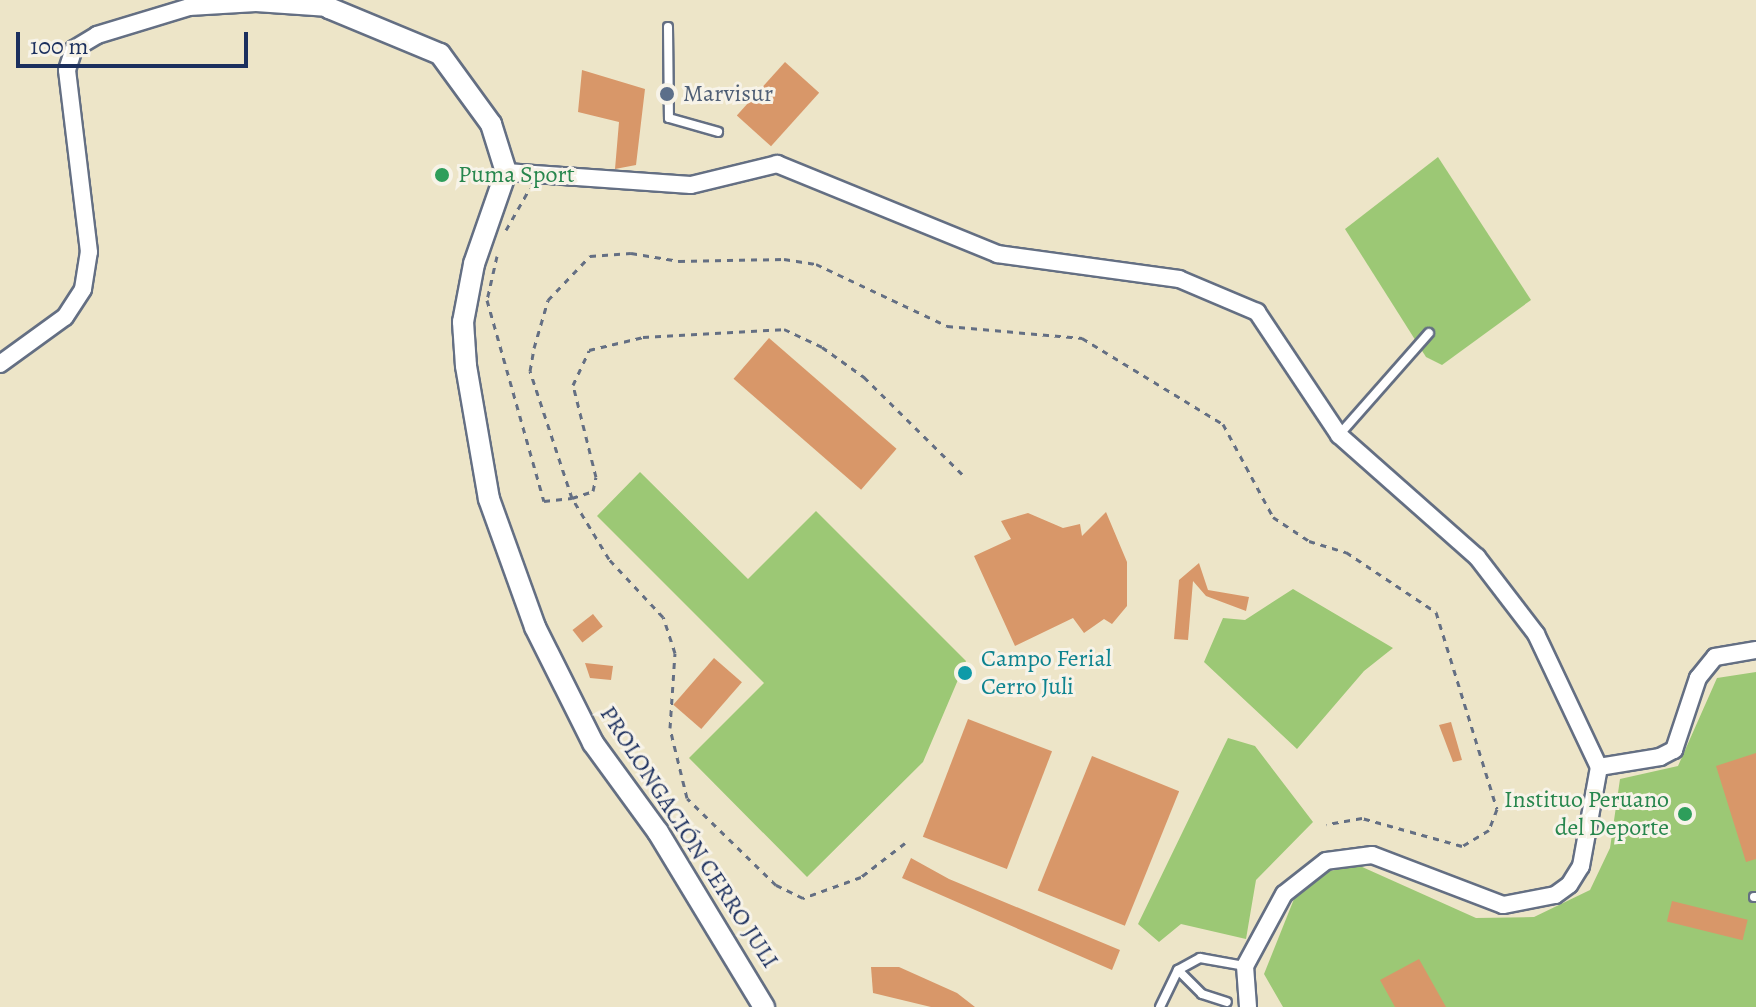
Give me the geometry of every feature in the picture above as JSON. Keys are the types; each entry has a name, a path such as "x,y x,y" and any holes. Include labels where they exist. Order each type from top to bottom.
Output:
{"street":[{"path":"0,364 65,317 83,289 89,252 67,70 74,49 97,35 189,7 256,3 326,4 440,54 491,124 506,172 691,185 777,164 997,254 1179,279 1257,312 1339,435 1449,530 1514,604 1536,634 1599,767 1581,866 1569,885 1555,895 1503,905 1372,855 1337,858 1302,877 1284,894 1245,966 1248,1007"},
{"name":"PROLONGACIÓN CERRO JULI","path":"506,172 474,264 463,322 466,366 489,499 535,627 593,743 658,832 764,1007"},
{"path":"1599,767 1660,757 1674,750 1698,678 1715,657 1756,650"}],"lane":[{"path":"668,27 669,118 718,132"},
{"path":"1339,435 1429,333"},
{"path":"1160,1007 1178,970 1200,958 1245,966"},
{"path":"1178,970 1202,994 1227,1002"}],"path":[{"path":"501,239 537,174"},
{"path":"905,843 861,877 803,898 776,885 687,798 670,728 675,653 663,617 609,559 572,498 530,371 548,300 590,256 631,253 679,261 784,259 816,264 947,326 1082,338 1223,424 1273,517 1309,541 1346,552 1436,612 1497,809 1489,830 1462,846 1362,818 1327,824"},
{"path":"498,254 487,300 544,501 572,498 593,491 596,477 573,385 589,350 643,337 718,331 784,329 822,347 864,377 965,477"}],"green space":[{"path":"1438,157 1531,300 1442,365 1426,357 1345,229"},
{"path":"640,472 748,579 816,511 966,661 923,762 807,877 689,758 764,683 597,516"},
{"path":"1293,589 1393,648 1364,671 1297,749 1204,662 1223,618 1245,620"},
{"name":"Instituo Peruano del Deporte","path":"1756,672 1756,1007 1283,1007 1264,974 1296,894 1323,872 1360,866 1476,918 1534,917 1590,890 1610,848 1620,779 1678,766 1717,678"},
{"path":"1228,738 1255,746 1313,822 1256,880 1246,939 1181,924 1159,942 1138,924"}],"building":[{"path":"785,62 819,93 771,146 737,116"},
{"path":"582,70 645,89 636,165 615,169 619,122 578,112"},
{"path":"769,338 897,449 861,490 734,379"},
{"path":"1106,512 1127,562 1127,606 1112,624 1104,619 1084,633 1073,618 1015,646 974,556 1011,539 1001,521 1028,513 1063,528 1080,524 1082,536"},
{"path":"1199,563 1208,590 1249,597 1246,611 1206,596 1193,581 1188,640 1174,639 1179,580"},
{"path":"593,614 603,627 582,643 573,630"},
{"path":"714,658 742,682 701,729 673,705"},
{"path":"585,663 613,666 611,680 590,678"},
{"path":"968,719 1052,751 1007,869 923,837"},
{"path":"1451,722 1462,760 1453,762 1439,725"},
{"path":"1756,753 1756,859 1746,862 1716,766"},
{"path":"1092,756 1179,791 1125,926 1038,890"},
{"path":"911,858 949,879 1120,950 1112,970 902,878"},
{"path":"1672,901 1748,920 1743,940 1667,921"},
{"path":"1419,959 1446,1007 1395,1007 1380,980"},
{"path":"871,967 899,967 957,993 975,1007 931,1007 873,993"}],"place":[{"name":"Marvisur","path":"667,94"},
{"name":"Puma Sport","path":"442,175"},
{"name":"Campo Ferial Cerro Juli","path":"965,673"},
{"name":"Instituo Peruano del Deporte","path":"1685,814"}]}
